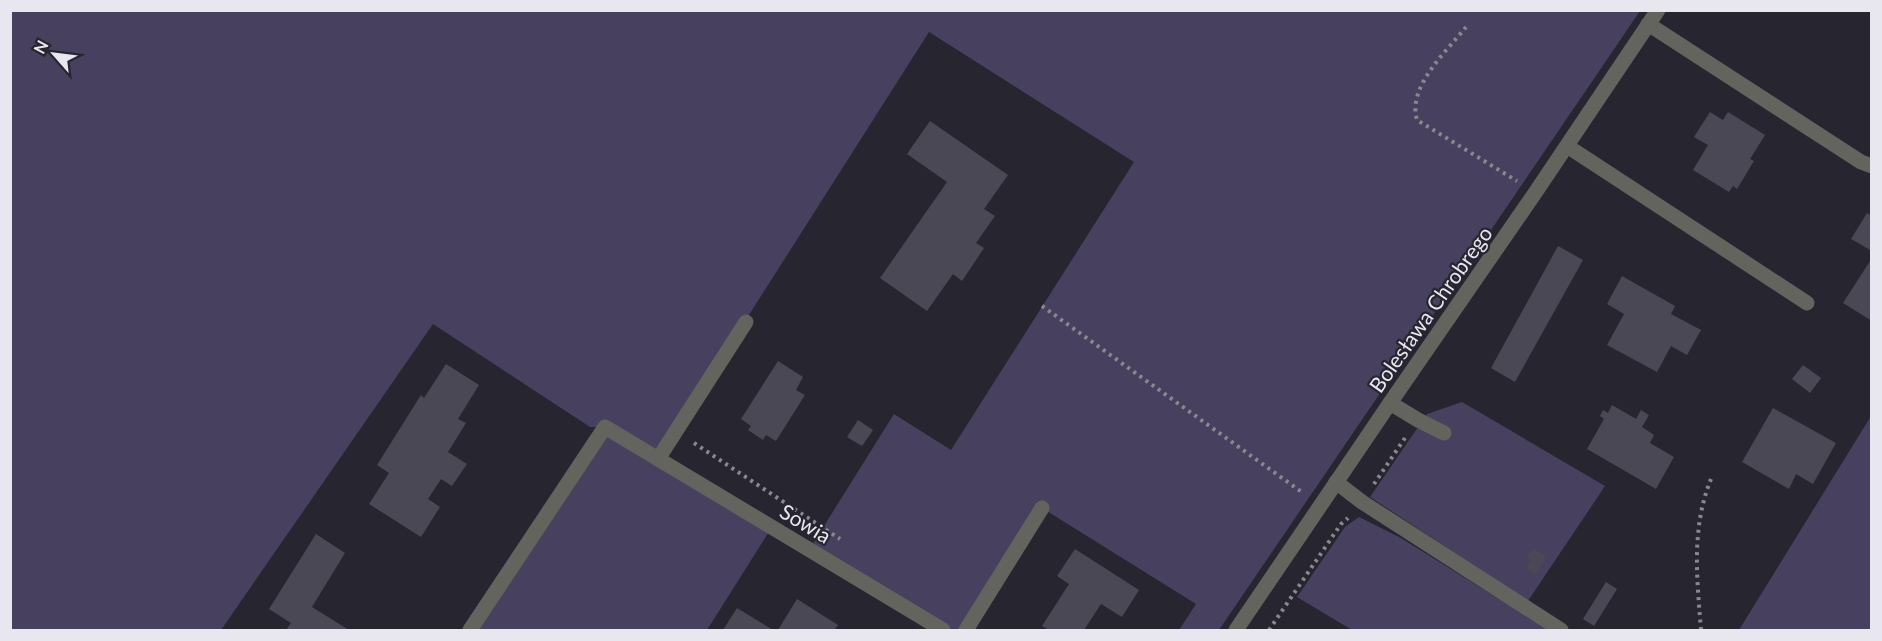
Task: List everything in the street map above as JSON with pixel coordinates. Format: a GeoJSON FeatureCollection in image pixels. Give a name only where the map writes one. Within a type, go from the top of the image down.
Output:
{"type":"FeatureCollection","features":[{"type":"Feature","properties":{"kind":"street","name":"Bolesława Chrobrego"},"geometry":{"type":"LineString","coordinates":[[1236,630],[1658,10]]}},
{"type":"Feature","properties":{"kind":"street"},"geometry":{"type":"LineString","coordinates":[[1648,24],[1861,162],[1872,166]]}},
{"type":"Feature","properties":{"kind":"street"},"geometry":{"type":"LineString","coordinates":[[1567,146],[1807,303]]}},
{"type":"Feature","properties":{"kind":"street"},"geometry":{"type":"LineString","coordinates":[[658,459],[746,321]]}},
{"type":"Feature","properties":{"kind":"street"},"geometry":{"type":"LineString","coordinates":[[1390,403],[1444,433]]}},
{"type":"Feature","properties":{"kind":"street","name":"Sowia"},"geometry":{"type":"LineString","coordinates":[[470,630],[605,427],[934,628]]}},
{"type":"Feature","properties":{"kind":"street"},"geometry":{"type":"LineString","coordinates":[[1336,482],[1362,502],[1561,630]]}},
{"type":"Feature","properties":{"kind":"street"},"geometry":{"type":"LineString","coordinates":[[966,630],[1042,508]]}},
{"type":"Feature","properties":{"kind":"path"},"geometry":{"type":"LineString","coordinates":[[1466,27],[1420,85],[1414,110],[1417,120],[1535,193]]}},
{"type":"Feature","properties":{"kind":"path"},"geometry":{"type":"LineString","coordinates":[[1042,306],[1321,507]]}},
{"type":"Feature","properties":{"kind":"path"},"geometry":{"type":"LineString","coordinates":[[1269,630],[1341,524],[1362,502],[1418,420]]}},
{"type":"Feature","properties":{"kind":"path"},"geometry":{"type":"LineString","coordinates":[[1701,630],[1696,537],[1705,495],[1711,479]]}},
{"type":"Feature","properties":{"kind":"shaded area"},"geometry":{"type":"Polygon","coordinates":[[[10,11],[1640,11],[1219,630],[1179,630],[1196,604],[1042,508],[966,630],[943,630],[809,550],[894,414],[951,450],[1134,162],[929,32],[658,458],[772,527],[707,630],[470,630],[605,427],[590,427],[433,324],[221,630],[11,630],[10,11]]]}},
{"type":"Feature","properties":{"kind":"shaded area"},"geometry":{"type":"Polygon","coordinates":[[[1462,402],[1605,486],[1528,601],[1370,497],[1427,414],[1462,402]]]}},
{"type":"Feature","properties":{"kind":"shaded area"},"geometry":{"type":"Polygon","coordinates":[[[1871,416],[1871,630],[1739,630],[1871,416]]]}},
{"type":"Feature","properties":{"kind":"shaded area"},"geometry":{"type":"Polygon","coordinates":[[[1359,517],[1401,538],[1549,630],[1352,630],[1297,597],[1345,527],[1359,517]]]}},
{"type":"Feature","properties":{"kind":"building"},"geometry":{"type":"Polygon","coordinates":[[[1710,112],[1723,120],[1728,112],[1765,135],[1750,159],[1754,161],[1737,189],[1733,186],[1729,192],[1693,170],[1708,145],[1694,137],[1710,112]]]}},
{"type":"Feature","properties":{"kind":"building"},"geometry":{"type":"Polygon","coordinates":[[[930,121],[1008,175],[984,209],[995,216],[976,243],[984,248],[962,281],[953,274],[927,311],[880,278],[947,182],[907,154],[930,121]]]}},
{"type":"Feature","properties":{"kind":"building"},"geometry":{"type":"Polygon","coordinates":[[[1867,213],[1872,216],[1872,251],[1851,239],[1867,213]]]}},
{"type":"Feature","properties":{"kind":"building"},"geometry":{"type":"Polygon","coordinates":[[[1558,246],[1583,260],[1515,382],[1491,368],[1558,246]]]}},
{"type":"Feature","properties":{"kind":"building"},"geometry":{"type":"Polygon","coordinates":[[[1872,258],[1872,321],[1843,303],[1872,258]]]}},
{"type":"Feature","properties":{"kind":"building"},"geometry":{"type":"Polygon","coordinates":[[[1622,276],[1675,306],[1671,314],[1701,330],[1687,355],[1671,346],[1657,372],[1607,345],[1624,314],[1607,304],[1622,276]]]}},
{"type":"Feature","properties":{"kind":"building"},"geometry":{"type":"Polygon","coordinates":[[[778,361],[803,377],[796,390],[805,395],[776,441],[766,435],[763,440],[748,430],[751,426],[741,419],[778,361]]]}},
{"type":"Feature","properties":{"kind":"building"},"geometry":{"type":"Polygon","coordinates":[[[446,364],[479,385],[458,419],[466,423],[448,452],[467,464],[452,486],[441,479],[428,499],[440,507],[421,537],[369,504],[389,473],[377,465],[421,395],[424,398],[446,364]]]}},
{"type":"Feature","properties":{"kind":"building"},"geometry":{"type":"Polygon","coordinates":[[[1803,365],[1821,378],[1810,393],[1792,379],[1803,365]]]}},
{"type":"Feature","properties":{"kind":"building"},"geometry":{"type":"Polygon","coordinates":[[[1612,405],[1636,419],[1641,410],[1649,415],[1642,427],[1654,435],[1650,443],[1674,457],[1656,489],[1587,449],[1604,419],[1600,416],[1603,410],[1608,413],[1612,405]]]}},
{"type":"Feature","properties":{"kind":"building"},"geometry":{"type":"Polygon","coordinates":[[[1773,408],[1836,443],[1813,484],[1796,474],[1789,489],[1742,462],[1773,408]]]}},
{"type":"Feature","properties":{"kind":"building"},"geometry":{"type":"Polygon","coordinates":[[[858,420],[873,430],[862,446],[847,437],[858,420]]]}},
{"type":"Feature","properties":{"kind":"building"},"geometry":{"type":"Polygon","coordinates":[[[316,534],[345,553],[312,607],[349,630],[286,630],[291,623],[269,609],[316,534]]]}},
{"type":"Feature","properties":{"kind":"building"},"geometry":{"type":"Polygon","coordinates":[[[1533,548],[1546,556],[1536,575],[1526,569],[1531,560],[1527,558],[1533,548]]]}},
{"type":"Feature","properties":{"kind":"building"},"geometry":{"type":"Polygon","coordinates":[[[1075,549],[1139,590],[1122,617],[1101,604],[1084,630],[1049,630],[1042,626],[1069,584],[1057,576],[1075,549]]]}},
{"type":"Feature","properties":{"kind":"building"},"geometry":{"type":"Polygon","coordinates":[[[1606,582],[1617,589],[1594,626],[1583,619],[1606,582]]]}},
{"type":"Feature","properties":{"kind":"building"},"geometry":{"type":"Polygon","coordinates":[[[797,599],[838,625],[834,630],[778,630],[797,599]]]}},
{"type":"Feature","properties":{"kind":"building"},"geometry":{"type":"Polygon","coordinates":[[[737,608],[773,630],[723,630],[737,608]]]}}]}
